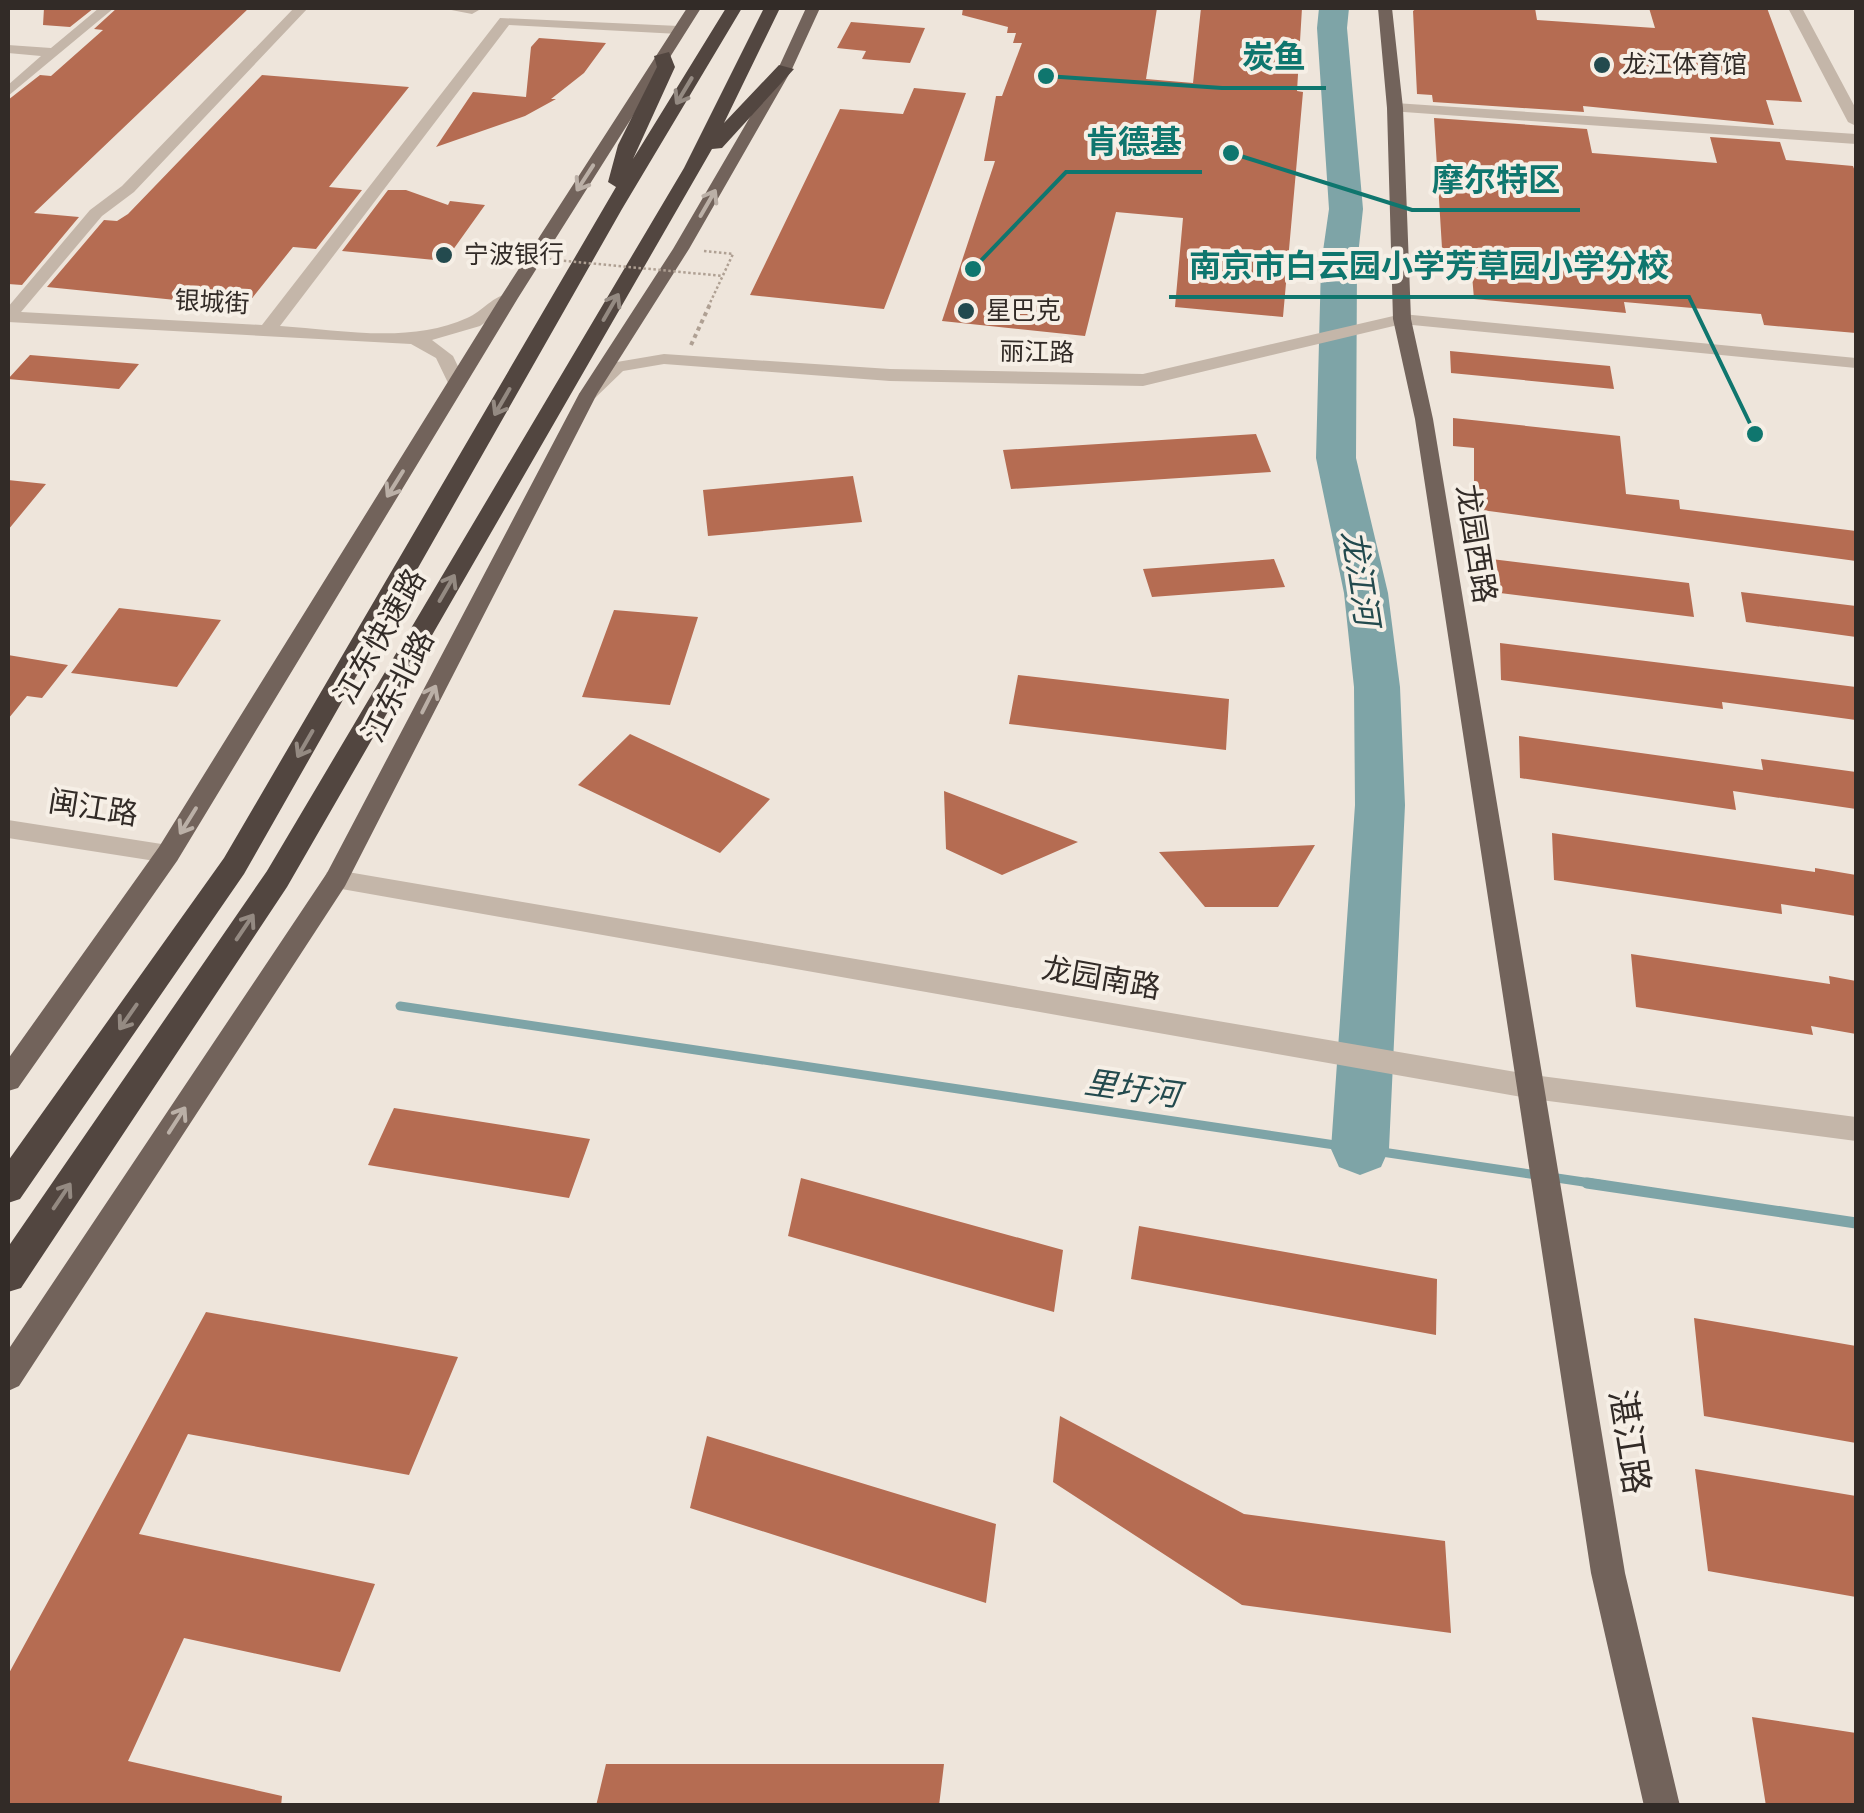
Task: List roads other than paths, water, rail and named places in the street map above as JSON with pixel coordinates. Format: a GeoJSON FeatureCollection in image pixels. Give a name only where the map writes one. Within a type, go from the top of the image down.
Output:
{"type":"FeatureCollection","features":[{"type":"Feature","properties":{"kind":"highway","name":"江东快速路"},"geometry":{"type":"LineString","coordinates":[[8,1188],[234,866],[612,209],[734,8]]}},
{"type":"Feature","properties":{"kind":"highway","name":"江东快速路"},"geometry":{"type":"LineString","coordinates":[[8,1276],[277,879],[693,168],[772,8]]}},
{"type":"Feature","properties":{"kind":"highway"},"geometry":{"type":"LineString","coordinates":[[612,209],[627,144],[666,67],[663,56]]}},
{"type":"Feature","properties":{"kind":"highway"},"geometry":{"type":"LineString","coordinates":[[693,168],[785,68]]}},
{"type":"Feature","properties":{"kind":"main road"},"geometry":{"type":"LineString","coordinates":[[8,1080],[168,854],[509,298],[694,8]]}},
{"type":"Feature","properties":{"kind":"main road","name":"江东北路"},"geometry":{"type":"LineString","coordinates":[[8,1376],[336,879],[588,394],[643,312],[785,68],[813,8]]}},
{"type":"Feature","properties":{"kind":"main road","name":"龙园西路"},"geometry":{"type":"LineString","coordinates":[[1385,8],[1395,108],[1402,319],[1424,419],[1532,1087]]}},
{"type":"Feature","properties":{"kind":"main road","name":"湛江路"},"geometry":{"type":"LineString","coordinates":[[1532,1087],[1608,1573],[1662,1806]]}},
{"type":"Feature","properties":{"kind":"street"},"geometry":{"type":"LineString","coordinates":[[8,92],[107,8]]}},
{"type":"Feature","properties":{"kind":"street"},"geometry":{"type":"LineString","coordinates":[[8,317],[96,213],[128,189],[301,8]]}},
{"type":"Feature","properties":{"kind":"street"},"geometry":{"type":"LineString","coordinates":[[448,8],[472,10]]}},
{"type":"Feature","properties":{"kind":"street"},"geometry":{"type":"LineString","coordinates":[[1795,8],[1856,122]]}},
{"type":"Feature","properties":{"kind":"street"},"geometry":{"type":"LineString","coordinates":[[267,331],[505,21],[680,30]]}},
{"type":"Feature","properties":{"kind":"street"},"geometry":{"type":"LineString","coordinates":[[8,49],[53,54]]}},
{"type":"Feature","properties":{"kind":"street"},"geometry":{"type":"LineString","coordinates":[[1395,108],[1856,139]]}},
{"type":"Feature","properties":{"kind":"street","name":"银城街"},"geometry":{"type":"LineString","coordinates":[[8,317],[414,339],[474,322],[509,298]]}},
{"type":"Feature","properties":{"kind":"street"},"geometry":{"type":"LineString","coordinates":[[643,312],[633,336],[641,349],[664,359]]}},
{"type":"Feature","properties":{"kind":"street","name":"丽江路"},"geometry":{"type":"LineString","coordinates":[[588,394],[617,367],[664,359],[890,375],[1143,380],[1402,319],[1856,364]]}},
{"type":"Feature","properties":{"kind":"street"},"geometry":{"type":"LineString","coordinates":[[414,339],[436,346],[450,360],[457,383]]}},
{"type":"Feature","properties":{"kind":"street","name":"闽江路"},"geometry":{"type":"LineString","coordinates":[[8,829],[168,854]]}},
{"type":"Feature","properties":{"kind":"street","name":"龙园南路"},"geometry":{"type":"LineString","coordinates":[[336,879],[1532,1087],[1856,1129]]}},
{"type":"Feature","properties":{"kind":"waterway","name":"龙江河"},"geometry":{"type":"LineString","coordinates":[[1334,8],[1332,28],[1346,209],[1339,265],[1336,458],[1366,593],[1377,687],[1380,805],[1360,1149]]}},
{"type":"Feature","properties":{"kind":"waterway","name":"里圩河"},"geometry":{"type":"LineString","coordinates":[[400,1006],[1604,1185]]}},
{"type":"Feature","properties":{"kind":"waterway","name":"里圩河"},"geometry":{"type":"LineString","coordinates":[[1587,1183],[1856,1223]]}},
{"type":"Feature","properties":{"kind":"place","name":"龙江体育馆"},"geometry":{"type":"Point","coordinates":[1602,65]}},
{"type":"Feature","properties":{"kind":"place","name":"炭鱼"},"geometry":{"type":"Point","coordinates":[1046,76]}},
{"type":"Feature","properties":{"kind":"place","name":"摩尔特区"},"geometry":{"type":"Point","coordinates":[1231,153]}},
{"type":"Feature","properties":{"kind":"place","name":"宁波银行"},"geometry":{"type":"Point","coordinates":[444,255]}},
{"type":"Feature","properties":{"kind":"place","name":"肯德基"},"geometry":{"type":"Point","coordinates":[973,269]}},
{"type":"Feature","properties":{"kind":"place","name":"星巴克"},"geometry":{"type":"Point","coordinates":[966,311]}},
{"type":"Feature","properties":{"kind":"place","name":"南京市白云园小学芳草园小学分校"},"geometry":{"type":"Point","coordinates":[1755,434]}}]}
